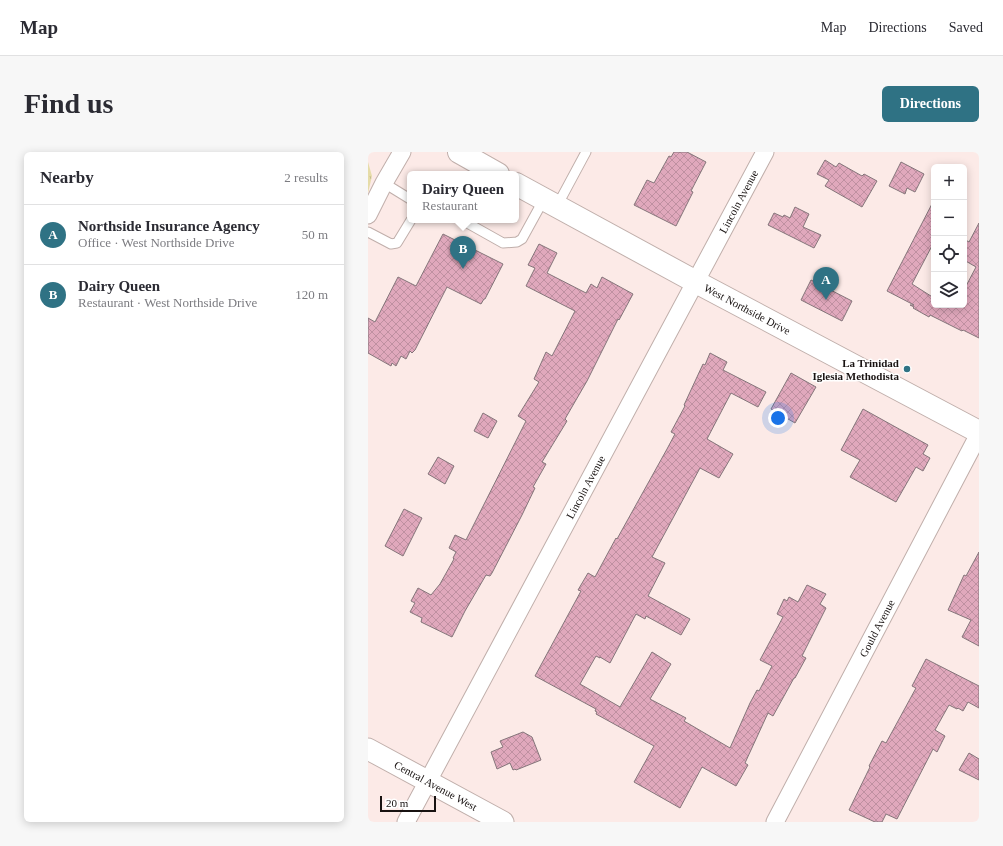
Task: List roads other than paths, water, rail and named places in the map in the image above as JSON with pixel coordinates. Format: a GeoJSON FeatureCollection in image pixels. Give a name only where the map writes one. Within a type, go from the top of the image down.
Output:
{"type":"FeatureCollection","features":[{"type":"Feature","properties":{"kind":"main road"},"geometry":{"type":"LineString","coordinates":[[459,152],[493,171]]}},
{"type":"Feature","properties":{"kind":"main road","name":"West Northside Drive"},"geometry":{"type":"LineString","coordinates":[[519,186],[979,433]]}},
{"type":"Feature","properties":{"kind":"street"},"geometry":{"type":"LineString","coordinates":[[368,215],[402,152]]}},
{"type":"Feature","properties":{"kind":"street","name":"Lincoln Avenue"},"geometry":{"type":"LineString","coordinates":[[406,822],[765,152]]}},
{"type":"Feature","properties":{"kind":"street","name":"Gould Avenue"},"geometry":{"type":"LineString","coordinates":[[775,822],[979,433]]}},
{"type":"Feature","properties":{"kind":"street","name":"Central Avenue West"},"geometry":{"type":"LineString","coordinates":[[368,749],[503,822]]}},
{"type":"Feature","properties":{"kind":"lane"},"geometry":{"type":"LineString","coordinates":[[467,223],[503,243],[517,242],[522,239],[550,203],[586,152]]}},
{"type":"Feature","properties":{"kind":"lane"},"geometry":{"type":"LineString","coordinates":[[384,183],[407,197]]}},
{"type":"Feature","properties":{"kind":"lane"},"geometry":{"type":"LineString","coordinates":[[368,232],[391,244],[397,243],[409,223]]}},
{"type":"Feature","properties":{"kind":"place","name":"Dairy Queen"},"geometry":{"type":"Point","coordinates":[463,269]}},
{"type":"Feature","properties":{"kind":"place","name":"Northside Insurance Agency"},"geometry":{"type":"Point","coordinates":[826,300]}},
{"type":"Feature","properties":{"kind":"place","name":"La Trinidad Iglesia Methodista"},"geometry":{"type":"Point","coordinates":[907,369]}}]}
